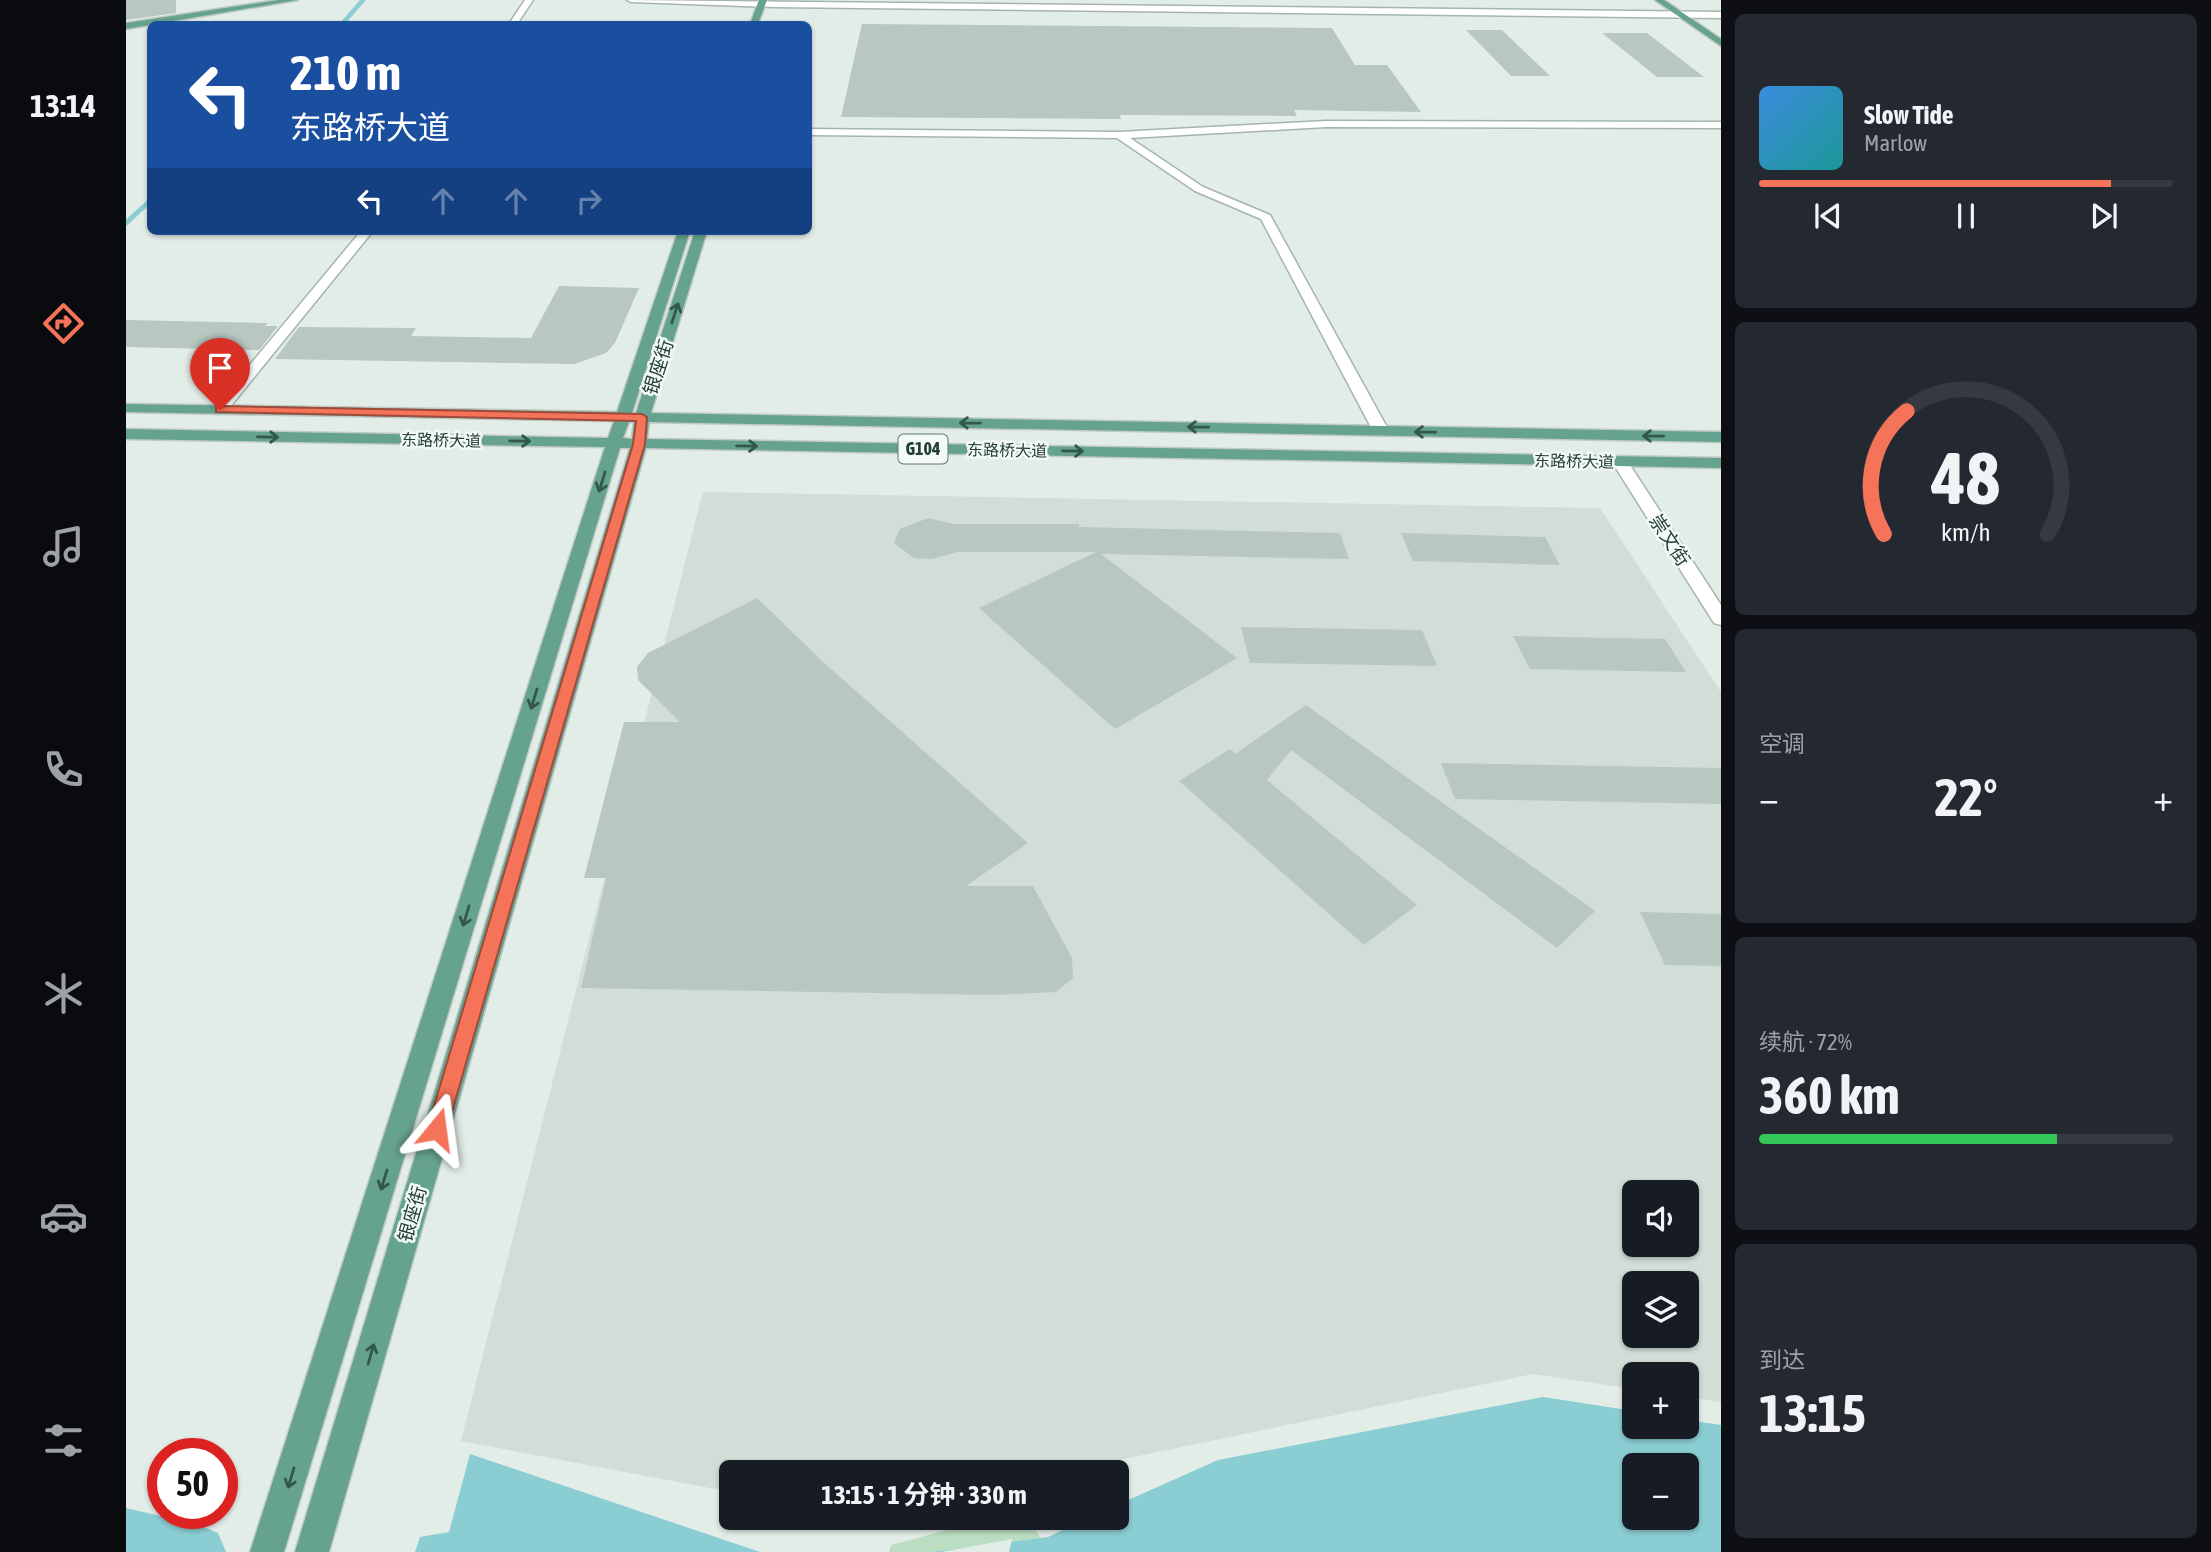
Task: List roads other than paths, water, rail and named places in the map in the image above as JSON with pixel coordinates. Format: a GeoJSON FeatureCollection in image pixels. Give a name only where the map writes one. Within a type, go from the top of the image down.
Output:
{"type":"FeatureCollection","features":[{"type":"Feature","properties":{"kind":"main road"},"geometry":{"type":"LineString","coordinates":[[126,23],[268,0]]}},
{"type":"Feature","properties":{"kind":"main road"},"geometry":{"type":"LineString","coordinates":[[126,23],[294,0]]}},
{"type":"Feature","properties":{"kind":"main road"},"geometry":{"type":"LineString","coordinates":[[1659,0],[1721,43]]}},
{"type":"Feature","properties":{"kind":"main road"},"geometry":{"type":"LineString","coordinates":[[1677,0],[1711,22]]}},
{"type":"Feature","properties":{"kind":"main road"},"geometry":{"type":"LineString","coordinates":[[755,21],[762,2]]}},
{"type":"Feature","properties":{"kind":"main road"},"geometry":{"type":"LineString","coordinates":[[771,15],[775,2]]}},
{"type":"Feature","properties":{"kind":"main road"},"geometry":{"type":"LineString","coordinates":[[267,1552],[614,443],[632,417],[683,235]]}},
{"type":"Feature","properties":{"kind":"main road","name":"银座街"},"geometry":{"type":"LineString","coordinates":[[312,1552],[639,444],[632,417],[700,235]]}},
{"type":"Feature","properties":{"kind":"main road","name":"东路桥大道"},"geometry":{"type":"LineString","coordinates":[[126,408],[1721,437]]}},
{"type":"Feature","properties":{"kind":"main road","name":"东路桥大道"},"geometry":{"type":"LineString","coordinates":[[126,434],[1721,463]]}},
{"type":"Feature","properties":{"kind":"street"},"geometry":{"type":"LineString","coordinates":[[515,21],[530,0]]}},
{"type":"Feature","properties":{"kind":"street"},"geometry":{"type":"LineString","coordinates":[[631,0],[1721,15]]}},
{"type":"Feature","properties":{"kind":"street"},"geometry":{"type":"LineString","coordinates":[[812,132],[1119,135],[1326,124],[1721,125]]}},
{"type":"Feature","properties":{"kind":"street"},"geometry":{"type":"LineString","coordinates":[[1119,135],[1199,188],[1266,218],[1381,431]]}},
{"type":"Feature","properties":{"kind":"street"},"geometry":{"type":"LineString","coordinates":[[220,410],[364,235]]}},
{"type":"Feature","properties":{"kind":"street","name":"崇文街"},"geometry":{"type":"LineString","coordinates":[[1620,461],[1721,618]]}},
{"type":"Feature","properties":{"kind":"water"},"geometry":{"type":"Polygon","coordinates":[[[1543,1397],[1622,1409],[1622,1439],[1699,1439],[1699,1422],[1721,1425],[1721,1552],[932,1552],[1048,1537],[1063,1530],[1129,1530],[1129,1500],[1218,1460],[1543,1397]]]}},
{"type":"Feature","properties":{"kind":"water"},"geometry":{"type":"Polygon","coordinates":[[[470,1454],[760,1552],[415,1552],[420,1537],[449,1532],[470,1454]]]}},
{"type":"Feature","properties":{"kind":"waterway"},"geometry":{"type":"LineString","coordinates":[[345,21],[363,0]]}},
{"type":"Feature","properties":{"kind":"waterway"},"geometry":{"type":"LineString","coordinates":[[126,223],[147,204]]}},
{"type":"Feature","properties":{"kind":"waterway"},"geometry":{"type":"LineString","coordinates":[[126,1535],[199,1552]]}}]}
